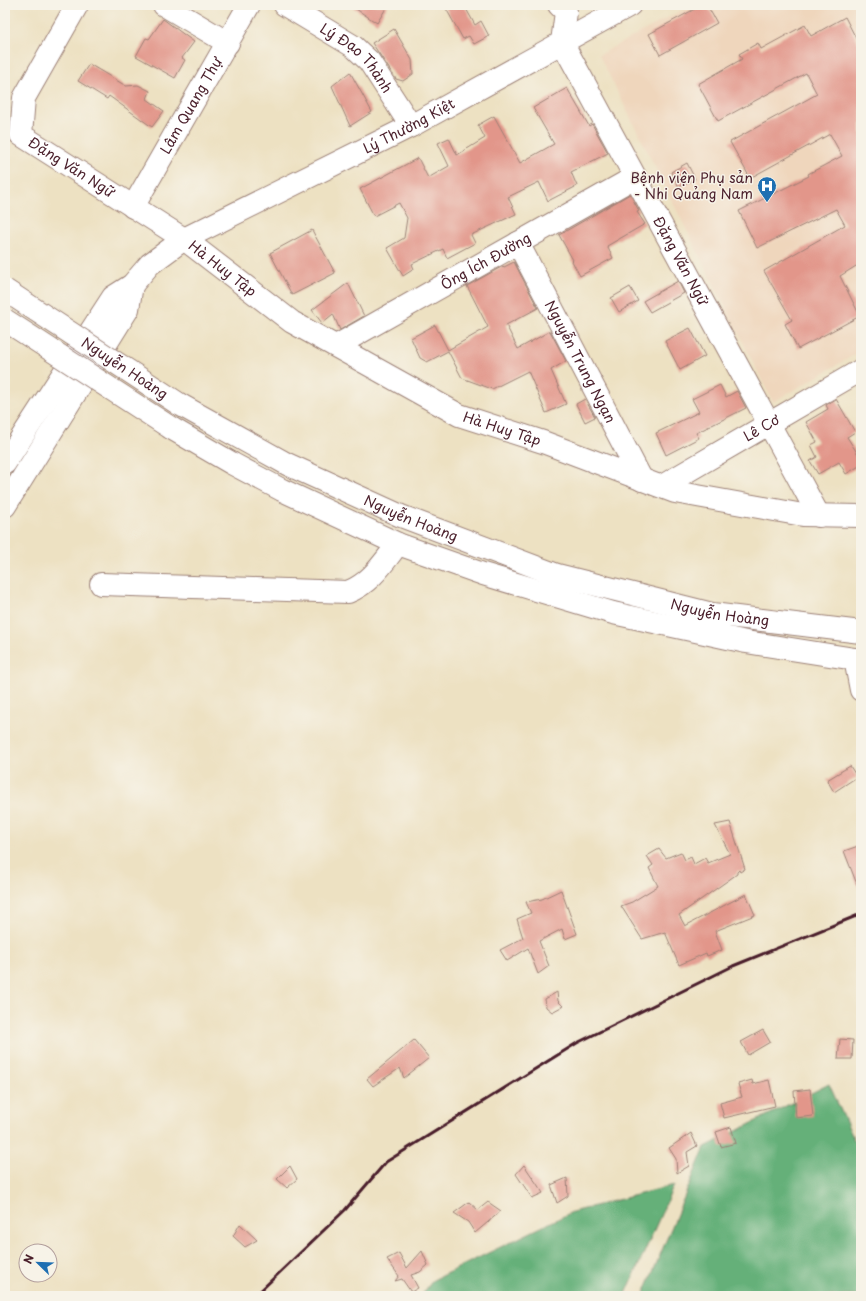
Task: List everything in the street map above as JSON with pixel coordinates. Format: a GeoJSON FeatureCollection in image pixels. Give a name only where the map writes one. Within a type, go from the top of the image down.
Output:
{"type":"FeatureCollection","features":[{"type":"Feature","properties":{"kind":"main road","name":"Đặng Văn Ngữ"},"geometry":{"type":"LineString","coordinates":[[77,5],[24,98],[20,135],[184,239]]}},
{"type":"Feature","properties":{"kind":"main road"},"geometry":{"type":"LineString","coordinates":[[164,5],[228,43]]}},
{"type":"Feature","properties":{"kind":"main road","name":"Lâm Quang Thự"},"geometry":{"type":"LineString","coordinates":[[133,207],[249,5]]}},
{"type":"Feature","properties":{"kind":"main road","name":"Lý Đạo Thành"},"geometry":{"type":"LineString","coordinates":[[285,5],[353,46],[369,61],[411,126]]}},
{"type":"Feature","properties":{"kind":"main road"},"geometry":{"type":"LineString","coordinates":[[559,5],[566,12],[562,42]]}},
{"type":"Feature","properties":{"kind":"main road","name":"Lý Thường Kiệt"},"geometry":{"type":"LineString","coordinates":[[132,285],[150,264],[184,239],[411,126],[630,5]]}},
{"type":"Feature","properties":{"kind":"main road","name":"Đặng Văn Ngữ"},"geometry":{"type":"LineString","coordinates":[[562,42],[819,516]]}},
{"type":"Feature","properties":{"kind":"main road","name":"Ông Ích Đường"},"geometry":{"type":"LineString","coordinates":[[336,346],[635,177]]}},
{"type":"Feature","properties":{"kind":"main road","name":"Hà Huy Tập"},"geometry":{"type":"LineString","coordinates":[[184,239],[292,322],[459,415],[543,442],[675,492],[803,515],[861,516]]}},
{"type":"Feature","properties":{"kind":"main road","name":"Nguyễn Trung Ngạn"},"geometry":{"type":"LineString","coordinates":[[518,243],[652,483]]}},
{"type":"Feature","properties":{"kind":"main road"},"geometry":{"type":"LineString","coordinates":[[5,463],[113,297],[132,285]]}},
{"type":"Feature","properties":{"kind":"main road"},"geometry":{"type":"LineString","coordinates":[[5,506],[128,309],[132,285]]}},
{"type":"Feature","properties":{"kind":"main road","name":"Nguyễn Hoàng"},"geometry":{"type":"LineString","coordinates":[[5,290],[179,404],[287,464],[394,512],[557,575],[712,614],[861,632]]}},
{"type":"Feature","properties":{"kind":"main road","name":"Nguyễn Hoàng"},"geometry":{"type":"LineString","coordinates":[[5,320],[171,428],[233,464],[282,490],[398,544],[483,574],[613,613],[746,642],[858,660]]}},
{"type":"Feature","properties":{"kind":"main road","name":"Lê Cơ"},"geometry":{"type":"LineString","coordinates":[[652,483],[769,423],[861,370]]}},
{"type":"Feature","properties":{"kind":"main road"},"geometry":{"type":"LineString","coordinates":[[32,422],[49,434]]}},
{"type":"Feature","properties":{"kind":"main road"},"geometry":{"type":"LineString","coordinates":[[101,584],[348,592],[357,589],[371,578],[398,544]]}},
{"type":"Feature","properties":{"kind":"main road"},"geometry":{"type":"LineString","coordinates":[[858,660],[861,690]]}},
{"type":"Feature","properties":{"kind":"shaded area","name":"Bệnh viện Phụ sản - Nhi Quảng Nam"},"geometry":{"type":"Polygon","coordinates":[[[691,5],[861,5],[861,351],[773,402],[599,55],[691,5]]]}},
{"type":"Feature","properties":{"kind":"green space"},"geometry":{"type":"Polygon","coordinates":[[[829,1084],[861,1155],[861,1296],[643,1296],[705,1147],[829,1084]]]}},
{"type":"Feature","properties":{"kind":"green space"},"geometry":{"type":"Polygon","coordinates":[[[674,1185],[625,1296],[421,1296],[433,1280],[572,1212],[674,1185]]]}},
{"type":"Feature","properties":{"kind":"building"},"geometry":{"type":"Polygon","coordinates":[[[350,5],[388,5],[377,23],[350,5]]]}},
{"type":"Feature","properties":{"kind":"building"},"geometry":{"type":"Polygon","coordinates":[[[444,5],[464,5],[475,25],[481,21],[489,36],[474,44],[469,36],[463,39],[444,5]]]}},
{"type":"Feature","properties":{"kind":"building"},"geometry":{"type":"Polygon","coordinates":[[[702,5],[707,5],[717,23],[660,55],[649,34],[702,5]]]}},
{"type":"Feature","properties":{"kind":"building"},"geometry":{"type":"Polygon","coordinates":[[[845,17],[861,48],[861,263],[840,276],[860,316],[798,349],[785,324],[792,320],[764,271],[845,225],[836,209],[757,248],[739,211],[809,176],[808,174],[842,156],[830,134],[750,178],[730,142],[817,94],[806,73],[718,121],[698,84],[742,59],[739,54],[758,43],[761,49],[805,25],[811,36],[845,17]]]}},
{"type":"Feature","properties":{"kind":"building"},"geometry":{"type":"Polygon","coordinates":[[[163,19],[194,42],[182,58],[185,60],[175,78],[136,56],[146,38],[149,39],[163,19]]]}},
{"type":"Feature","properties":{"kind":"building"},"geometry":{"type":"Polygon","coordinates":[[[394,29],[412,60],[413,74],[403,81],[396,79],[372,43],[394,29]]]}},
{"type":"Feature","properties":{"kind":"building"},"geometry":{"type":"Polygon","coordinates":[[[89,64],[126,86],[138,85],[150,91],[147,99],[164,111],[152,127],[109,96],[107,99],[78,81],[89,64]]]}},
{"type":"Feature","properties":{"kind":"building"},"geometry":{"type":"Polygon","coordinates":[[[350,72],[372,112],[350,126],[332,86],[350,72]]]}},
{"type":"Feature","properties":{"kind":"building"},"geometry":{"type":"Polygon","coordinates":[[[567,88],[589,126],[592,124],[608,153],[571,172],[577,186],[548,201],[539,182],[508,197],[516,214],[471,235],[475,243],[447,258],[443,249],[412,264],[414,269],[403,276],[387,248],[404,238],[407,218],[399,203],[374,216],[360,189],[418,158],[428,178],[449,166],[438,143],[449,138],[457,155],[485,138],[478,125],[494,116],[520,163],[554,144],[533,108],[567,88]]]}},
{"type":"Feature","properties":{"kind":"building"},"geometry":{"type":"Polygon","coordinates":[[[687,163],[695,179],[679,187],[671,172],[687,163]]]}},
{"type":"Feature","properties":{"kind":"building"},"geometry":{"type":"Polygon","coordinates":[[[630,194],[639,211],[637,212],[645,224],[607,246],[613,258],[580,276],[559,235],[630,194]]]}},
{"type":"Feature","properties":{"kind":"building"},"geometry":{"type":"Polygon","coordinates":[[[312,230],[335,273],[292,295],[270,253],[312,230]]]}},
{"type":"Feature","properties":{"kind":"building"},"geometry":{"type":"Polygon","coordinates":[[[514,262],[538,308],[506,325],[518,349],[550,331],[566,361],[551,370],[566,404],[546,413],[528,371],[492,389],[462,378],[448,351],[427,362],[420,358],[411,338],[435,325],[448,350],[488,327],[467,286],[503,266],[504,267],[514,262]]]}},
{"type":"Feature","properties":{"kind":"building"},"geometry":{"type":"Polygon","coordinates":[[[678,281],[684,293],[650,312],[643,301],[678,281]]]}},
{"type":"Feature","properties":{"kind":"building"},"geometry":{"type":"Polygon","coordinates":[[[348,283],[364,316],[340,330],[333,314],[322,323],[312,310],[348,283]]]}},
{"type":"Feature","properties":{"kind":"building"},"geometry":{"type":"Polygon","coordinates":[[[630,287],[638,301],[619,312],[611,298],[630,287]]]}},
{"type":"Feature","properties":{"kind":"building"},"geometry":{"type":"Polygon","coordinates":[[[690,328],[705,356],[680,370],[665,341],[690,328]]]}},
{"type":"Feature","properties":{"kind":"building"},"geometry":{"type":"Polygon","coordinates":[[[720,385],[726,397],[737,391],[746,408],[696,433],[699,438],[666,455],[656,433],[699,412],[692,399],[720,385]]]}},
{"type":"Feature","properties":{"kind":"building"},"geometry":{"type":"Polygon","coordinates":[[[585,399],[595,417],[585,422],[576,404],[585,399]]]}},
{"type":"Feature","properties":{"kind":"building"},"geometry":{"type":"Polygon","coordinates":[[[836,399],[855,432],[847,437],[861,459],[861,465],[846,474],[839,462],[818,474],[810,461],[817,457],[811,445],[817,442],[806,422],[828,409],[826,405],[836,399]]]}},
{"type":"Feature","properties":{"kind":"building"},"geometry":{"type":"Polygon","coordinates":[[[850,766],[857,777],[834,792],[827,780],[850,766]]]}},
{"type":"Feature","properties":{"kind":"building"},"geometry":{"type":"Polygon","coordinates":[[[730,822],[745,869],[740,872],[739,870],[737,874],[679,915],[685,926],[746,894],[755,915],[715,931],[722,950],[707,956],[706,953],[679,965],[665,932],[642,939],[621,906],[632,902],[658,886],[649,868],[653,865],[647,856],[659,849],[666,858],[681,852],[685,860],[691,857],[694,864],[705,858],[708,863],[730,854],[715,825],[730,822]]]}},
{"type":"Feature","properties":{"kind":"building"},"geometry":{"type":"Polygon","coordinates":[[[861,845],[861,892],[860,892],[844,851],[861,845]]]}},
{"type":"Feature","properties":{"kind":"building"},"geometry":{"type":"Polygon","coordinates":[[[561,890],[577,934],[565,939],[562,929],[539,941],[549,966],[538,974],[528,948],[507,961],[500,950],[523,938],[517,919],[531,913],[526,902],[542,899],[561,890]]]}},
{"type":"Feature","properties":{"kind":"building"},"geometry":{"type":"Polygon","coordinates":[[[557,992],[558,1001],[563,1006],[552,1012],[546,1007],[545,999],[557,992]]]}},
{"type":"Feature","properties":{"kind":"building"},"geometry":{"type":"Polygon","coordinates":[[[763,1030],[770,1042],[748,1055],[741,1042],[763,1030]]]}},
{"type":"Feature","properties":{"kind":"building"},"geometry":{"type":"Polygon","coordinates":[[[840,1039],[853,1040],[852,1059],[838,1059],[840,1039]]]}},
{"type":"Feature","properties":{"kind":"building"},"geometry":{"type":"Polygon","coordinates":[[[414,1040],[429,1058],[404,1078],[400,1068],[373,1086],[367,1079],[414,1040]]]}},
{"type":"Feature","properties":{"kind":"building"},"geometry":{"type":"Polygon","coordinates":[[[752,1080],[753,1084],[769,1080],[775,1106],[724,1118],[720,1103],[742,1097],[738,1084],[752,1080]]]}},
{"type":"Feature","properties":{"kind":"building"},"geometry":{"type":"Polygon","coordinates":[[[810,1089],[813,1116],[796,1118],[794,1091],[810,1089]]]}},
{"type":"Feature","properties":{"kind":"building"},"geometry":{"type":"Polygon","coordinates":[[[731,1127],[736,1143],[721,1147],[716,1132],[731,1127]]]}},
{"type":"Feature","properties":{"kind":"building"},"geometry":{"type":"Polygon","coordinates":[[[691,1133],[697,1146],[687,1152],[689,1166],[677,1173],[676,1159],[669,1148],[691,1133]]]}},
{"type":"Feature","properties":{"kind":"building"},"geometry":{"type":"Polygon","coordinates":[[[524,1165],[543,1193],[532,1198],[516,1174],[524,1165]]]}},
{"type":"Feature","properties":{"kind":"building"},"geometry":{"type":"Polygon","coordinates":[[[290,1166],[297,1179],[287,1188],[277,1179],[290,1166]]]}},
{"type":"Feature","properties":{"kind":"building"},"geometry":{"type":"Polygon","coordinates":[[[567,1178],[568,1196],[557,1203],[551,1185],[567,1178]]]}},
{"type":"Feature","properties":{"kind":"building"},"geometry":{"type":"Polygon","coordinates":[[[469,1202],[478,1210],[488,1202],[501,1211],[475,1233],[468,1222],[454,1213],[469,1202]]]}},
{"type":"Feature","properties":{"kind":"building"},"geometry":{"type":"Polygon","coordinates":[[[240,1224],[257,1240],[245,1247],[233,1236],[240,1224]]]}},
{"type":"Feature","properties":{"kind":"building"},"geometry":{"type":"Polygon","coordinates":[[[422,1251],[428,1265],[420,1272],[411,1275],[418,1288],[411,1292],[402,1279],[395,1281],[399,1276],[387,1259],[399,1253],[407,1268],[422,1251]]]}},
{"type":"Feature","properties":{"kind":"railway"},"geometry":{"type":"LineString","coordinates":[[255,1296],[345,1210],[386,1162],[577,1043],[733,966],[861,914]]}},
{"type":"Feature","properties":{"kind":"place","name":"Bệnh viện Phụ sản - Nhi Quảng Nam"},"geometry":{"type":"Point","coordinates":[767,203]}}]}
